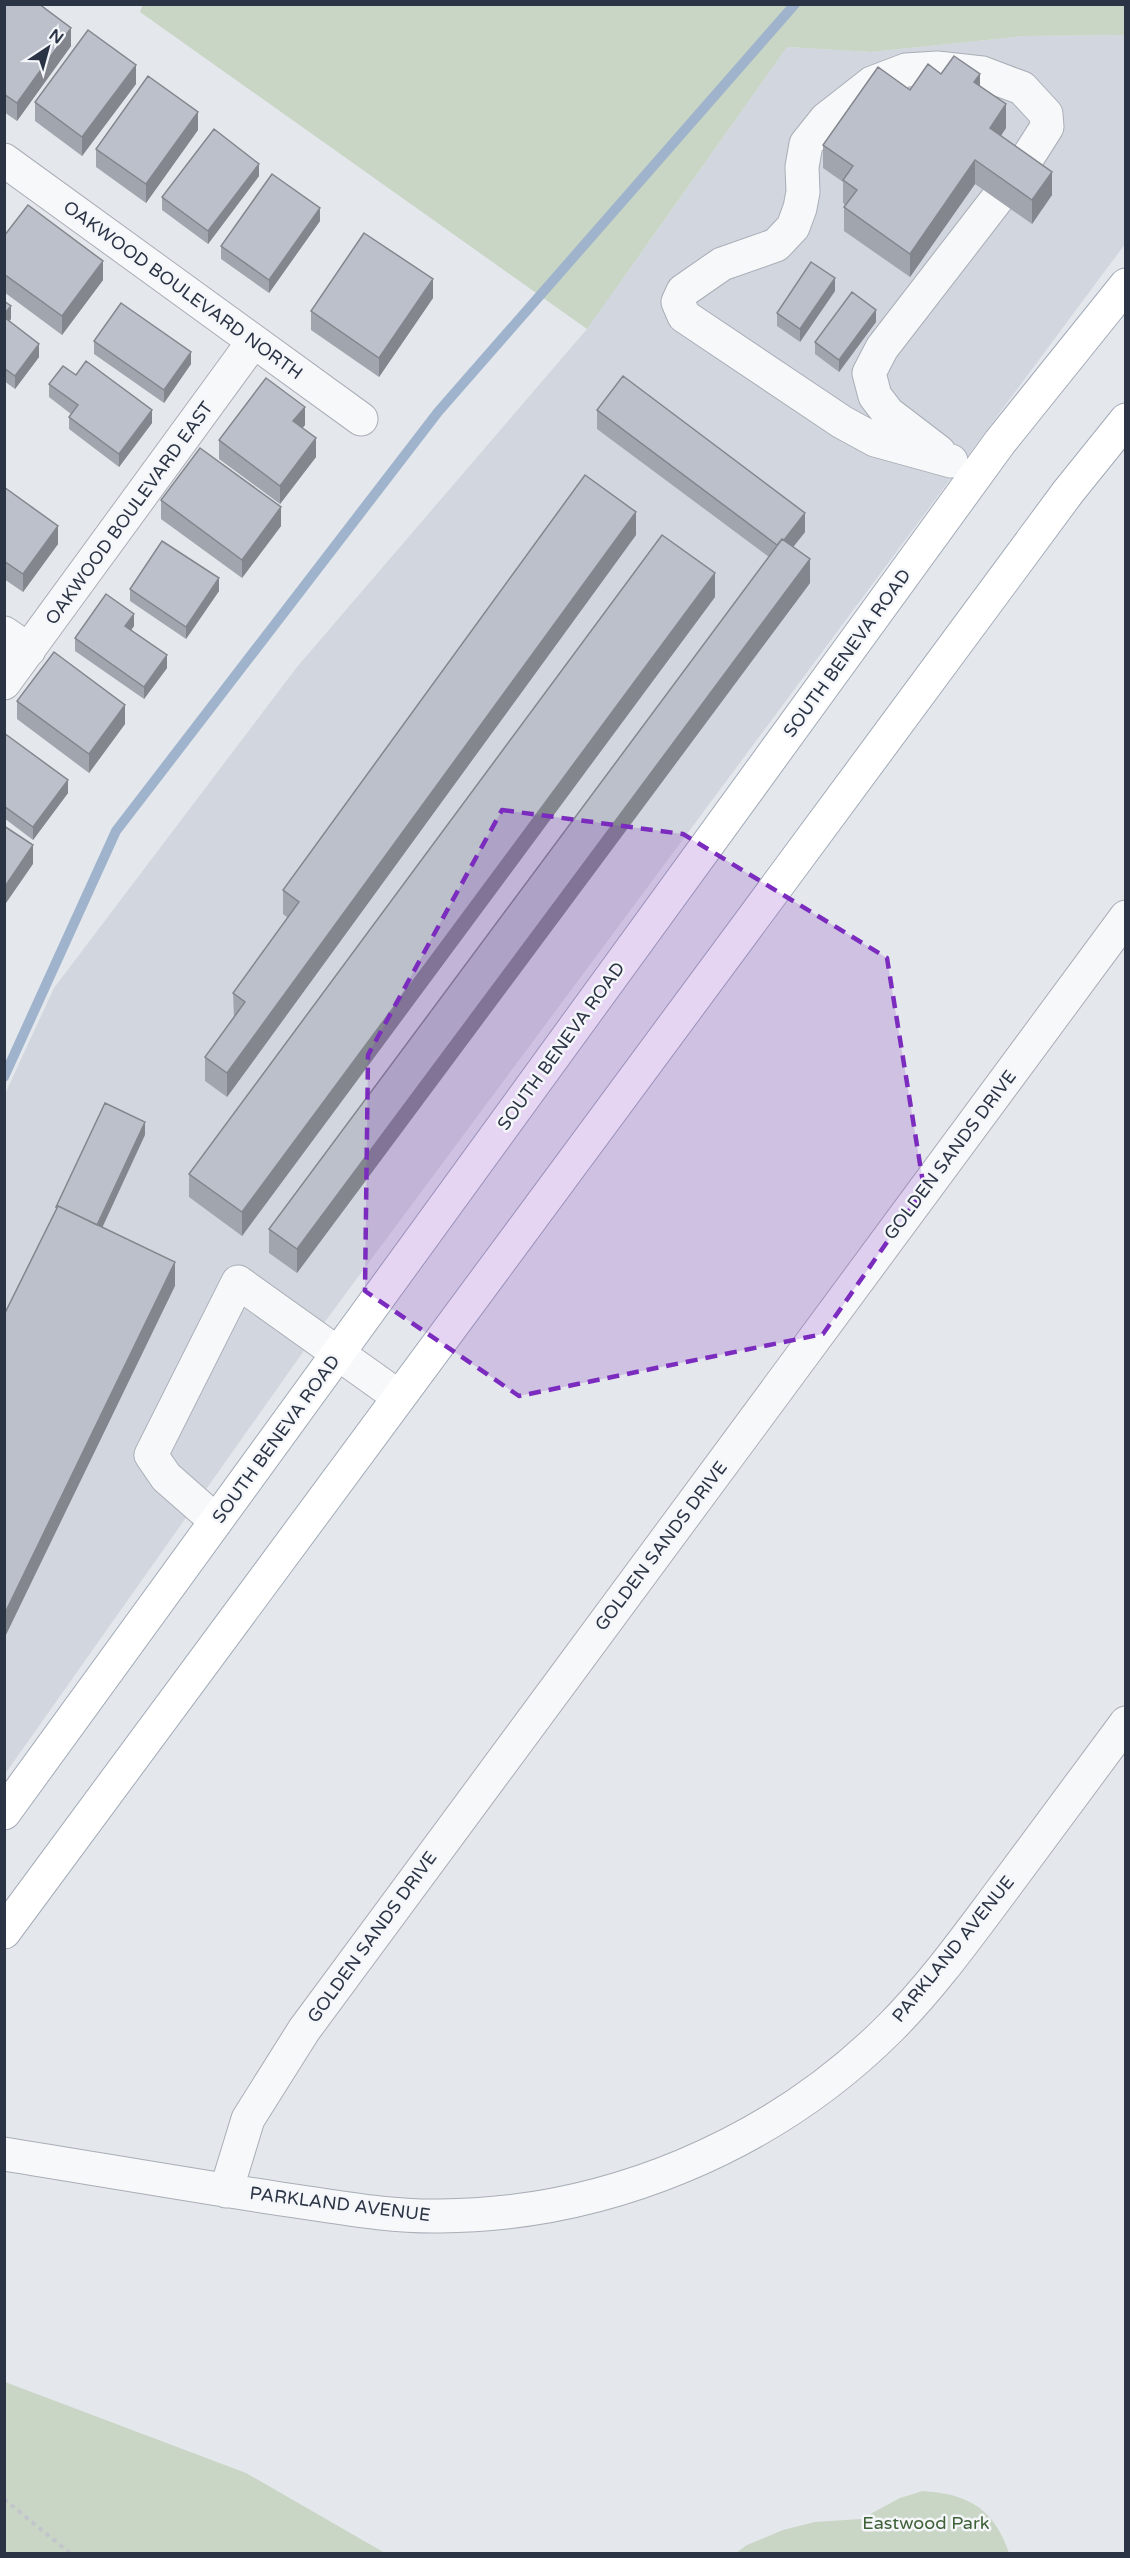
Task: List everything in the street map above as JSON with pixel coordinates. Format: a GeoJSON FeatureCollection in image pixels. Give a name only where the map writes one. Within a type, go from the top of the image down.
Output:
{"type":"FeatureCollection","features":[{"type":"Feature","properties":{"kind":"main road","name":"SOUTH BENEVA ROAD"},"geometry":{"type":"LineString","coordinates":[[4,1813],[338,1354],[963,469],[1125,285]]}},
{"type":"Feature","properties":{"kind":"main road"},"geometry":{"type":"LineString","coordinates":[[4,1932],[1068,492],[1125,420]]}},
{"type":"Feature","properties":{"kind":"street"},"geometry":{"type":"LineString","coordinates":[[963,469],[875,440],[842,422],[684,316],[678,302],[683,291],[722,264],[776,245],[793,227],[803,192],[802,167],[806,144],[826,119],[872,84],[906,70],[937,68],[982,73],[1022,88],[1046,114],[1047,127],[1018,171]]}},
{"type":"Feature","properties":{"kind":"street","name":"OAKWOOD BOULEVARD NORTH"},"geometry":{"type":"LineString","coordinates":[[9,174],[361,419]]}},
{"type":"Feature","properties":{"kind":"street"},"geometry":{"type":"LineString","coordinates":[[963,469],[888,413],[875,396],[869,372],[882,348],[997,199]]}},
{"type":"Feature","properties":{"kind":"street","name":"OAKWOOD BOULEVARD EAST"},"geometry":{"type":"LineString","coordinates":[[4,683],[17,642],[253,342]]}},
{"type":"Feature","properties":{"kind":"street","name":"GOLDEN SANDS DRIVE"},"geometry":{"type":"LineString","coordinates":[[226,2191],[248,2119],[304,2030],[1125,918]]}},
{"type":"Feature","properties":{"kind":"street"},"geometry":{"type":"LineString","coordinates":[[216,1521],[166,1476],[151,1455],[238,1282],[399,1397]]}},
{"type":"Feature","properties":{"kind":"street","name":"PARKLAND AVENUE"},"geometry":{"type":"LineString","coordinates":[[4,2154],[226,2191],[372,2212],[439,2216],[525,2210],[597,2196],[679,2168],[751,2133],[827,2083],[888,2030],[922,1994],[961,1945],[1125,1723]]}},
{"type":"Feature","properties":{"kind":"path"},"geometry":{"type":"LineString","coordinates":[[4,2499],[71,2553]]}},
{"type":"Feature","properties":{"kind":"highlighted area"},"geometry":{"type":"Polygon","coordinates":[[[502,810],[683,834],[887,958],[924,1189],[823,1334],[519,1396],[365,1291],[368,1055],[502,810]]]}},
{"type":"Feature","properties":{"kind":"shaded area"},"geometry":{"type":"Polygon","coordinates":[[[1125,35],[1125,244],[315,1335],[5,1774],[5,1094],[54,988],[297,667],[587,329],[787,47],[871,52],[1024,36],[1125,35]]]}},
{"type":"Feature","properties":{"kind":"green space"},"geometry":{"type":"Polygon","coordinates":[[[143,4],[1125,4],[1126,35],[1024,36],[871,52],[787,47],[587,329],[140,12],[143,4]]]}},
{"type":"Feature","properties":{"kind":"green space"},"geometry":{"type":"Polygon","coordinates":[[[5,2382],[246,2473],[385,2553],[5,2553],[5,2382]]]}},
{"type":"Feature","properties":{"kind":"green space","name":"Eastwood Park"},"geometry":{"type":"Polygon","coordinates":[[[923,2491],[954,2496],[978,2507],[996,2525],[1009,2553],[736,2553],[747,2545],[783,2530],[815,2522],[861,2519],[900,2498],[923,2491]]]}},
{"type":"Feature","properties":{"kind":"building"},"geometry":{"type":"Polygon","coordinates":[[[5,4],[39,4],[71,28],[17,103],[4,94],[5,4]]]}},
{"type":"Feature","properties":{"kind":"building"},"geometry":{"type":"Polygon","coordinates":[[[88,30],[136,65],[82,137],[35,102],[88,30]]]}},
{"type":"Feature","properties":{"kind":"building"},"geometry":{"type":"Polygon","coordinates":[[[954,56],[980,74],[974,82],[1006,104],[990,128],[1052,172],[1032,200],[975,160],[910,254],[844,207],[857,190],[843,180],[853,166],[823,145],[878,67],[910,90],[928,64],[941,74],[954,56]]]}},
{"type":"Feature","properties":{"kind":"building"},"geometry":{"type":"Polygon","coordinates":[[[148,76],[198,112],[146,184],[96,149],[148,76]]]}},
{"type":"Feature","properties":{"kind":"building"},"geometry":{"type":"Polygon","coordinates":[[[214,129],[259,164],[208,231],[162,197],[214,129]]]}},
{"type":"Feature","properties":{"kind":"building"},"geometry":{"type":"Polygon","coordinates":[[[272,174],[320,208],[269,280],[221,246],[272,174]]]}},
{"type":"Feature","properties":{"kind":"building"},"geometry":{"type":"Polygon","coordinates":[[[28,205],[103,261],[62,316],[4,274],[4,236],[28,205]]]}},
{"type":"Feature","properties":{"kind":"building"},"geometry":{"type":"Polygon","coordinates":[[[364,233],[433,279],[379,358],[311,311],[364,233]]]}},
{"type":"Feature","properties":{"kind":"building"},"geometry":{"type":"Polygon","coordinates":[[[811,262],[835,278],[800,329],[777,313],[811,262]]]}},
{"type":"Feature","properties":{"kind":"building"},"geometry":{"type":"Polygon","coordinates":[[[852,292],[876,310],[839,360],[815,342],[852,292]]]}},
{"type":"Feature","properties":{"kind":"building"},"geometry":{"type":"Polygon","coordinates":[[[4,301],[11,306],[4,314],[4,301]]]}},
{"type":"Feature","properties":{"kind":"building"},"geometry":{"type":"Polygon","coordinates":[[[121,303],[191,352],[164,390],[94,341],[121,303]]]}},
{"type":"Feature","properties":{"kind":"building"},"geometry":{"type":"Polygon","coordinates":[[[4,317],[39,344],[15,376],[4,368],[4,317]]]}},
{"type":"Feature","properties":{"kind":"building"},"geometry":{"type":"Polygon","coordinates":[[[86,361],[152,410],[119,454],[69,417],[78,405],[49,384],[63,366],[76,375],[86,361]]]}},
{"type":"Feature","properties":{"kind":"building"},"geometry":{"type":"Polygon","coordinates":[[[623,376],[805,513],[784,540],[782,539],[777,545],[597,410],[623,376]]]}},
{"type":"Feature","properties":{"kind":"building"},"geometry":{"type":"Polygon","coordinates":[[[266,378],[305,407],[293,421],[316,438],[280,486],[219,440],[266,378]]]}},
{"type":"Feature","properties":{"kind":"building"},"geometry":{"type":"Polygon","coordinates":[[[200,448],[281,507],[242,560],[161,500],[200,448]]]}},
{"type":"Feature","properties":{"kind":"building"},"geometry":{"type":"Polygon","coordinates":[[[585,475],[636,512],[227,1073],[205,1057],[245,1002],[233,993],[299,902],[283,890],[585,475]]]}},
{"type":"Feature","properties":{"kind":"building"},"geometry":{"type":"Polygon","coordinates":[[[4,487],[58,526],[23,574],[4,561],[4,487]]]}},
{"type":"Feature","properties":{"kind":"building"},"geometry":{"type":"Polygon","coordinates":[[[662,535],[715,573],[242,1212],[189,1174],[662,535]]]}},
{"type":"Feature","properties":{"kind":"building"},"geometry":{"type":"Polygon","coordinates":[[[782,539],[810,559],[297,1249],[269,1229],[782,539]]]}},
{"type":"Feature","properties":{"kind":"building"},"geometry":{"type":"Polygon","coordinates":[[[162,541],[219,578],[186,627],[130,589],[162,541]]]}},
{"type":"Feature","properties":{"kind":"building"},"geometry":{"type":"Polygon","coordinates":[[[106,594],[134,614],[125,626],[167,655],[144,687],[75,638],[106,594]]]}},
{"type":"Feature","properties":{"kind":"building"},"geometry":{"type":"Polygon","coordinates":[[[54,652],[125,705],[89,754],[17,701],[54,652]]]}},
{"type":"Feature","properties":{"kind":"building"},"geometry":{"type":"Polygon","coordinates":[[[4,733],[68,780],[33,827],[4,806],[4,733]]]}},
{"type":"Feature","properties":{"kind":"building"},"geometry":{"type":"Polygon","coordinates":[[[4,826],[33,845],[4,888],[4,826]]]}},
{"type":"Feature","properties":{"kind":"building"},"geometry":{"type":"Polygon","coordinates":[[[105,1103],[145,1122],[97,1225],[56,1207],[105,1103]]]}},
{"type":"Feature","properties":{"kind":"building"},"geometry":{"type":"Polygon","coordinates":[[[58,1206],[175,1262],[4,1615],[4,1315],[58,1206]]]}},
{"type":"Feature","properties":{"kind":"waterway"},"geometry":{"type":"LineString","coordinates":[[4,1077],[116,831],[438,412],[795,4]]}}]}
